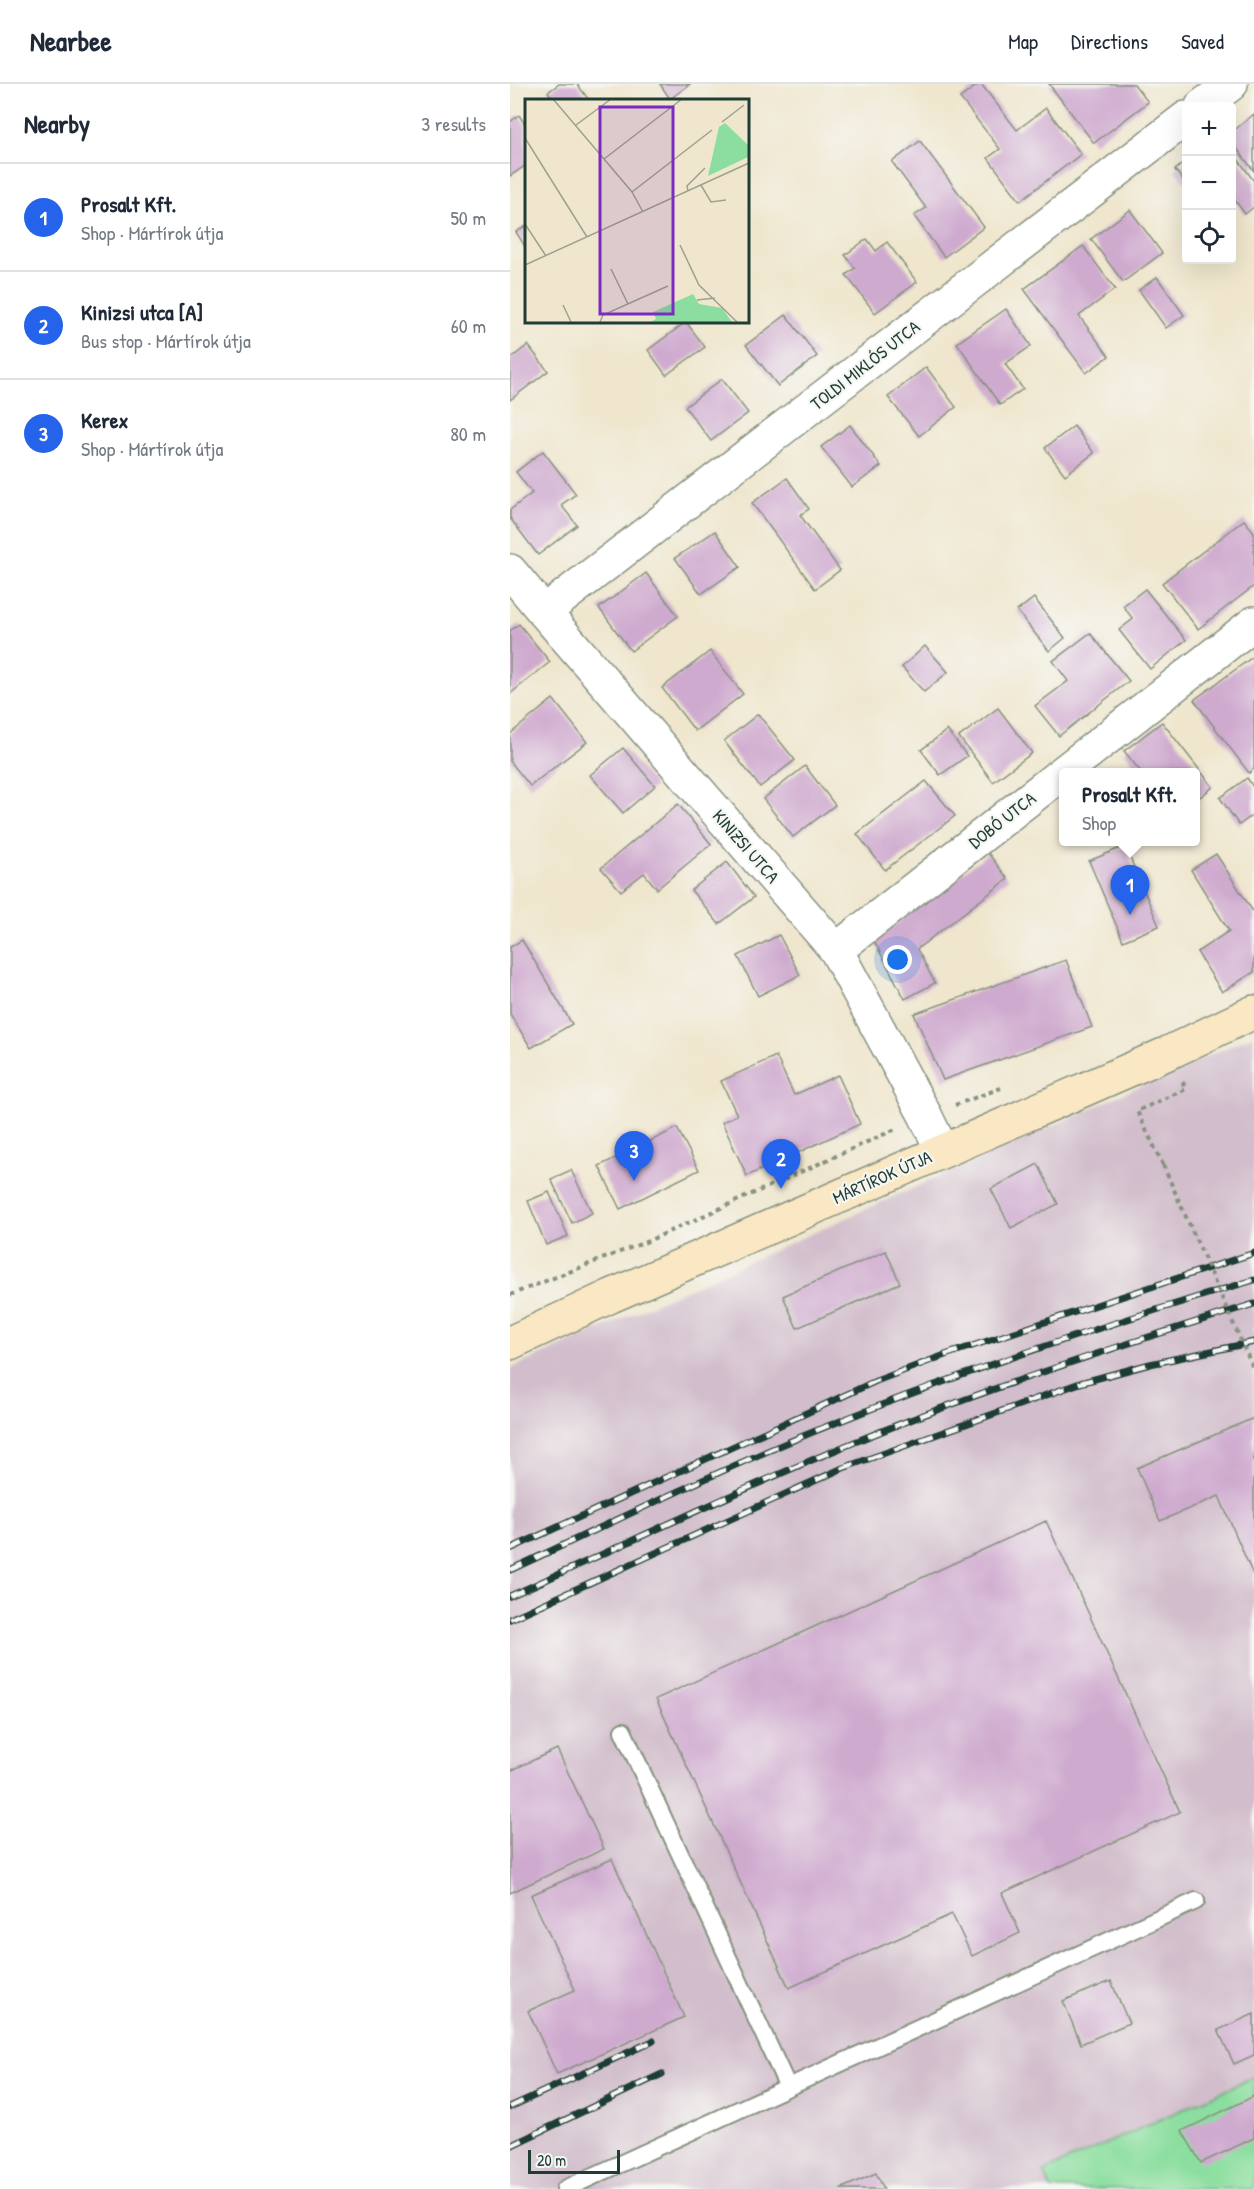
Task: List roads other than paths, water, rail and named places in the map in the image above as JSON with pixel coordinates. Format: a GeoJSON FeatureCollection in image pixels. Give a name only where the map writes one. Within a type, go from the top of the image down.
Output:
{"type":"FeatureCollection","features":[{"type":"Feature","properties":{"kind":"street"},"geometry":{"type":"LineString","coordinates":[[1207,102],[1231,84]]}},
{"type":"Feature","properties":{"kind":"street","name":"TOLDI MIKLÓS UTCA"},"geometry":{"type":"LineString","coordinates":[[544,612],[1182,121]]}},
{"type":"Feature","properties":{"kind":"street","name":"KINIZSI UTCA"},"geometry":{"type":"LineString","coordinates":[[510,570],[836,950],[942,1150]]}},
{"type":"Feature","properties":{"kind":"street","name":"DOBÓ UTCA"},"geometry":{"type":"LineString","coordinates":[[1069,768],[1254,623]]}},
{"type":"Feature","properties":{"kind":"street","name":"DOBÓ UTCA"},"geometry":{"type":"LineString","coordinates":[[836,950],[1059,776]]}},
{"type":"Feature","properties":{"kind":"street","name":"MÁRTÍROK ÚTJA"},"geometry":{"type":"LineString","coordinates":[[510,1343],[942,1150],[1168,1053],[1254,1012]]}},
{"type":"Feature","properties":{"kind":"lane"},"geometry":{"type":"LineString","coordinates":[[622,1731],[788,2087]]}},
{"type":"Feature","properties":{"kind":"lane"},"geometry":{"type":"LineString","coordinates":[[565,2189],[1196,1900]]}},
{"type":"Feature","properties":{"kind":"railway"},"geometry":{"type":"LineString","coordinates":[[510,1549],[876,1381],[945,1355],[1254,1253]]}},
{"type":"Feature","properties":{"kind":"railway"},"geometry":{"type":"LineString","coordinates":[[510,1570],[720,1472],[848,1418],[1020,1354],[1254,1280]]}},
{"type":"Feature","properties":{"kind":"railway"},"geometry":{"type":"LineString","coordinates":[[510,1596],[732,1495],[867,1437],[1059,1366],[1254,1304]]}},
{"type":"Feature","properties":{"kind":"railway"},"geometry":{"type":"LineString","coordinates":[[510,1619],[843,1468],[1080,1383],[1150,1364],[1254,1342]]}},
{"type":"Feature","properties":{"kind":"railway"},"geometry":{"type":"LineString","coordinates":[[510,2107],[653,2041]]}},
{"type":"Feature","properties":{"kind":"railway"},"geometry":{"type":"LineString","coordinates":[[510,2146],[662,2074]]}},
{"type":"Feature","properties":{"kind":"place","name":"Prosalt Kft."},"geometry":{"type":"Point","coordinates":[1130,915]}},
{"type":"Feature","properties":{"kind":"place","name":"Kerex"},"geometry":{"type":"Point","coordinates":[634,1181]}},
{"type":"Feature","properties":{"kind":"place","name":"Kinizsi utca [A]"},"geometry":{"type":"Point","coordinates":[781,1189]}}]}
